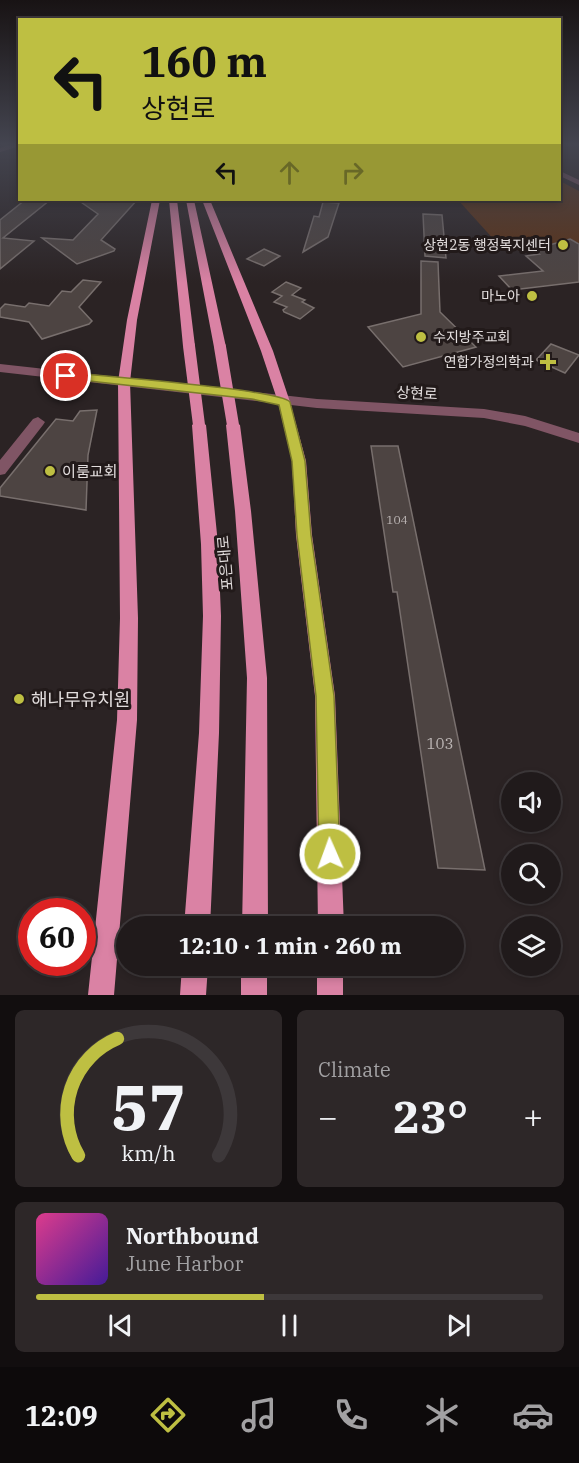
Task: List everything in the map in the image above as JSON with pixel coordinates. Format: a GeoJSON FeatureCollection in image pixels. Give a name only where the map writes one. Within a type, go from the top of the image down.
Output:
{"type":"FeatureCollection","features":[{"type":"Feature","properties":{"kind":"main road"},"geometry":{"type":"LineString","coordinates":[[101,995],[128,720],[129,618],[124,382],[132,320],[156,201]]}},
{"type":"Feature","properties":{"kind":"main road","name":"포은대로"},"geometry":{"type":"LineString","coordinates":[[173,201],[199,425],[212,615],[208,758],[199,916]]}},
{"type":"Feature","properties":{"kind":"main road","name":"포은대로"},"geometry":{"type":"LineString","coordinates":[[190,201],[220,347],[233,425],[242,501],[257,678],[255,916]]}},
{"type":"Feature","properties":{"kind":"main road"},"geometry":{"type":"LineString","coordinates":[[206,201],[267,351],[284,402],[299,461],[304,535],[325,696],[331,916]]}},
{"type":"Feature","properties":{"kind":"main road"},"geometry":{"type":"LineString","coordinates":[[193,995],[194,976]]}},
{"type":"Feature","properties":{"kind":"main road"},"geometry":{"type":"LineString","coordinates":[[254,976],[254,995]]}},
{"type":"Feature","properties":{"kind":"main road"},"geometry":{"type":"LineString","coordinates":[[330,976],[330,995]]}},
{"type":"Feature","properties":{"kind":"street","name":"상현로"},"geometry":{"type":"LineString","coordinates":[[0,368],[252,395],[284,402],[455,411],[517,419],[579,438]]}},
{"type":"Feature","properties":{"kind":"street"},"geometry":{"type":"LineString","coordinates":[[0,470],[38,422]]}},
{"type":"Feature","properties":{"kind":"shaded area"},"geometry":{"type":"Polygon","coordinates":[[[561,189],[579,191],[579,256],[523,252],[497,243],[459,201],[561,201],[561,189]]]}},
{"type":"Feature","properties":{"kind":"building"},"geometry":{"type":"Polygon","coordinates":[[[24,201],[49,201],[3,238],[34,241],[0,269],[0,220],[24,201]]]}},
{"type":"Feature","properties":{"kind":"building"},"geometry":{"type":"Polygon","coordinates":[[[79,201],[136,201],[101,240],[115,249],[114,251],[77,264],[42,238],[73,240],[98,214],[79,201]]]}},
{"type":"Feature","properties":{"kind":"building"},"geometry":{"type":"Polygon","coordinates":[[[323,202],[339,203],[328,237],[303,252],[314,216],[319,217],[323,202]]]}},
{"type":"Feature","properties":{"kind":"building"},"geometry":{"type":"Polygon","coordinates":[[[423,214],[442,215],[446,258],[425,256],[423,214]]]}},
{"type":"Feature","properties":{"kind":"building"},"geometry":{"type":"Polygon","coordinates":[[[570,239],[579,244],[579,282],[512,290],[499,276],[543,271],[526,256],[539,254],[532,250],[570,239]]]}},
{"type":"Feature","properties":{"kind":"building"},"geometry":{"type":"Polygon","coordinates":[[[264,249],[280,256],[264,266],[247,259],[264,249]]]}},
{"type":"Feature","properties":{"kind":"building","name":"수지방주교회"},"geometry":{"type":"Polygon","coordinates":[[[421,261],[438,262],[440,312],[476,347],[403,367],[368,327],[421,314],[421,261]]]}},
{"type":"Feature","properties":{"kind":"building"},"geometry":{"type":"Polygon","coordinates":[[[83,280],[101,282],[79,307],[92,321],[89,324],[42,339],[29,322],[0,317],[0,309],[5,304],[25,307],[29,303],[49,306],[62,291],[71,292],[83,280]]]}},
{"type":"Feature","properties":{"kind":"building"},"geometry":{"type":"Polygon","coordinates":[[[286,282],[301,288],[292,295],[305,300],[302,302],[314,308],[300,319],[284,312],[283,310],[287,307],[274,302],[282,296],[272,292],[286,282]]]}},
{"type":"Feature","properties":{"kind":"building"},"geometry":{"type":"Polygon","coordinates":[[[551,344],[579,355],[565,373],[536,360],[551,344]]]}},
{"type":"Feature","properties":{"kind":"building","name":"이룸교회"},"geometry":{"type":"Polygon","coordinates":[[[97,410],[88,455],[86,510],[0,496],[0,488],[56,419],[73,421],[80,411],[97,410]]]}},
{"type":"Feature","properties":{"kind":"building"},"geometry":{"type":"Polygon","coordinates":[[[371,446],[398,446],[485,870],[438,868],[397,592],[393,592],[371,446]]]}},
{"type":"Feature","properties":{"kind":"place","name":"상현2동 행정복지센터"},"geometry":{"type":"Point","coordinates":[563,245]}},
{"type":"Feature","properties":{"kind":"place","name":"마노아"},"geometry":{"type":"Point","coordinates":[532,296]}},
{"type":"Feature","properties":{"kind":"place","name":"수지방주교회"},"geometry":{"type":"Point","coordinates":[421,337]}},
{"type":"Feature","properties":{"kind":"place","name":"연합가정의학과"},"geometry":{"type":"Point","coordinates":[548,362]}},
{"type":"Feature","properties":{"kind":"place","name":"이룸교회"},"geometry":{"type":"Point","coordinates":[50,471]}},
{"type":"Feature","properties":{"kind":"place","name":"해나무유치원"},"geometry":{"type":"Point","coordinates":[19,699]}},
{"type":"Feature","properties":{"kind":"route"},"geometry":{"type":"LineString","coordinates":[[66,376],[252,395],[284,402],[299,461],[304,535],[325,696],[330,854]]}}]}
